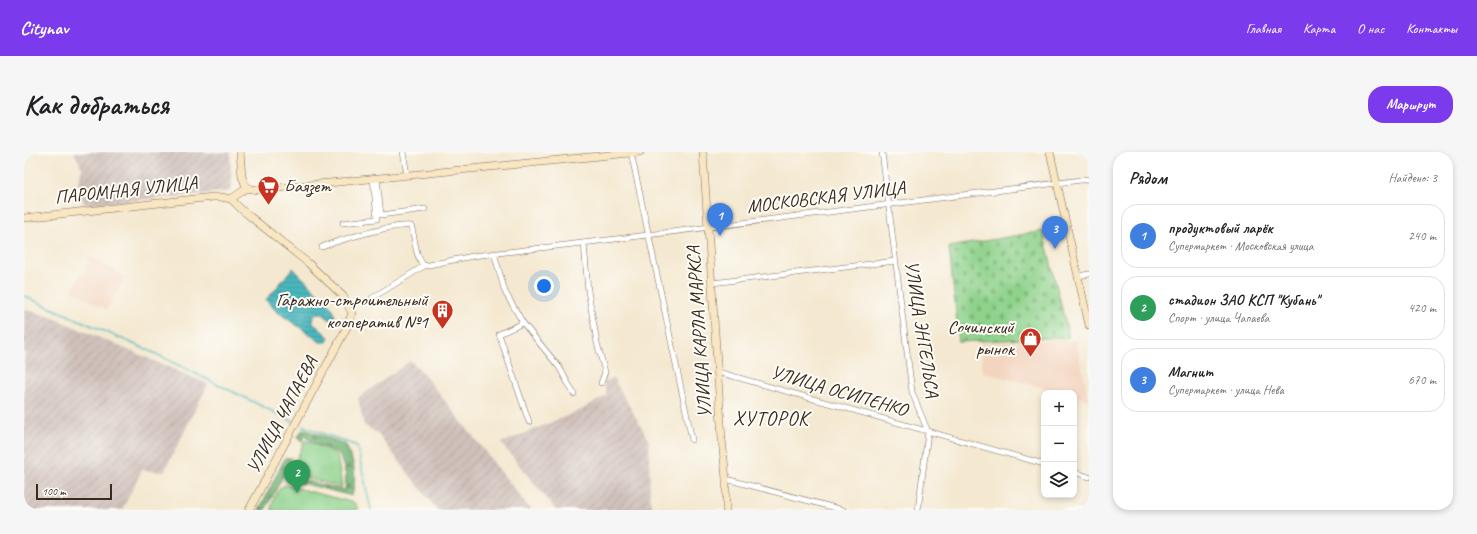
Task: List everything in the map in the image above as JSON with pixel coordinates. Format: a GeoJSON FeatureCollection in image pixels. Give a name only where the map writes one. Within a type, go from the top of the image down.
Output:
{"type":"FeatureCollection","features":[{"type":"Feature","properties":{"kind":"main road"},"geometry":{"type":"LineString","coordinates":[[240,152],[242,177],[247,188]]}},
{"type":"Feature","properties":{"kind":"main road"},"geometry":{"type":"LineString","coordinates":[[231,199],[247,188],[258,190],[640,152]]}},
{"type":"Feature","properties":{"kind":"main road","name":"УЛИЦА КАРЛА МАРКСА"},"geometry":{"type":"LineString","coordinates":[[703,152],[707,227],[726,479],[726,510]]}},
{"type":"Feature","properties":{"kind":"main road"},"geometry":{"type":"LineString","coordinates":[[1050,152],[1089,325]]}},
{"type":"Feature","properties":{"kind":"main road","name":"ПАРОМНАЯ УЛИЦА"},"geometry":{"type":"LineString","coordinates":[[24,218],[221,196],[231,199]]}},
{"type":"Feature","properties":{"kind":"main road","name":"УЛИЦА ЧАПАЕВА"},"geometry":{"type":"LineString","coordinates":[[231,199],[242,210],[308,263],[343,296],[352,313],[339,343],[249,510]]}},
{"type":"Feature","properties":{"kind":"street"},"geometry":{"type":"LineString","coordinates":[[403,152],[407,175]]}},
{"type":"Feature","properties":{"kind":"street","name":"УЛИЦА ЭНГЕЛЬСА"},"geometry":{"type":"LineString","coordinates":[[882,152],[912,392],[928,432],[918,510]]}},
{"type":"Feature","properties":{"kind":"street"},"geometry":{"type":"LineString","coordinates":[[631,153],[692,440]]}},
{"type":"Feature","properties":{"kind":"street"},"geometry":{"type":"LineString","coordinates":[[375,178],[381,215],[425,209]]}},
{"type":"Feature","properties":{"kind":"street"},"geometry":{"type":"LineString","coordinates":[[343,223],[377,219],[375,178]]}},
{"type":"Feature","properties":{"kind":"street","name":"МОСКОВСКАЯ УЛИЦА"},"geometry":{"type":"LineString","coordinates":[[372,298],[424,266],[473,256],[1089,179]]}},
{"type":"Feature","properties":{"kind":"street"},"geometry":{"type":"LineString","coordinates":[[322,247],[344,239],[373,232],[403,225],[411,226],[415,236],[420,261],[424,266]]}},
{"type":"Feature","properties":{"kind":"street"},"geometry":{"type":"LineString","coordinates":[[584,243],[588,291],[597,343],[605,372],[601,384]]}},
{"type":"Feature","properties":{"kind":"street"},"geometry":{"type":"LineString","coordinates":[[494,253],[506,292],[523,323],[559,367],[574,394]]}},
{"type":"Feature","properties":{"kind":"street"},"geometry":{"type":"LineString","coordinates":[[712,283],[896,261]]}},
{"type":"Feature","properties":{"kind":"street"},"geometry":{"type":"LineString","coordinates":[[1078,276],[1089,274]]}},
{"type":"Feature","properties":{"kind":"street"},"geometry":{"type":"LineString","coordinates":[[523,323],[499,334],[529,422]]}},
{"type":"Feature","properties":{"kind":"street","name":"УЛИЦА ОСИПЕНКО"},"geometry":{"type":"LineString","coordinates":[[718,372],[1041,463]]}},
{"type":"Feature","properties":{"kind":"street"},"geometry":{"type":"LineString","coordinates":[[1077,473],[1089,477]]}},
{"type":"Feature","properties":{"kind":"street"},"geometry":{"type":"LineString","coordinates":[[726,479],[843,510]]}},
{"type":"Feature","properties":{"kind":"shaded area"},"geometry":{"type":"Polygon","coordinates":[[[74,152],[230,152],[232,191],[86,205],[77,192],[82,168],[74,152]]]}},
{"type":"Feature","properties":{"kind":"shaded area"},"geometry":{"type":"Polygon","coordinates":[[[90,257],[125,276],[107,310],[72,291],[90,257]]]}},
{"type":"Feature","properties":{"kind":"shaded area"},"geometry":{"type":"Polygon","coordinates":[[[24,309],[51,317],[208,384],[164,472],[142,470],[122,510],[24,510],[24,309]]]}},
{"type":"Feature","properties":{"kind":"shaded area","name":"Сочинский рынок"},"geometry":{"type":"Polygon","coordinates":[[[1076,340],[1089,400],[1077,397],[1077,390],[1051,390],[982,372],[981,343],[1076,340]]]}},
{"type":"Feature","properties":{"kind":"shaded area"},"geometry":{"type":"Polygon","coordinates":[[[410,361],[419,368],[531,510],[437,510],[377,433],[364,425],[358,398],[410,361]]]}},
{"type":"Feature","properties":{"kind":"shaded area"},"geometry":{"type":"Polygon","coordinates":[[[613,378],[649,440],[650,496],[652,510],[556,510],[501,443],[581,410],[607,395],[603,382],[613,378]]]}},
{"type":"Feature","properties":{"kind":"green space"},"geometry":{"type":"Polygon","coordinates":[[[1043,231],[1069,337],[959,342],[949,247],[1043,231]]]}},
{"type":"Feature","properties":{"kind":"green space"},"geometry":{"type":"Polygon","coordinates":[[[303,429],[345,444],[353,463],[355,476],[352,496],[289,480],[290,477],[345,490],[346,475],[339,453],[314,443],[304,436],[302,442],[298,437],[303,429]]]}},
{"type":"Feature","properties":{"kind":"green space"},"geometry":{"type":"Polygon","coordinates":[[[305,440],[337,454],[342,487],[290,474],[305,440]]]}},
{"type":"Feature","properties":{"kind":"green space"},"geometry":{"type":"Polygon","coordinates":[[[285,458],[291,458],[282,478],[265,510],[259,510],[285,458]]]}},
{"type":"Feature","properties":{"kind":"green space"},"geometry":{"type":"Polygon","coordinates":[[[285,485],[355,503],[358,510],[271,510],[277,492],[285,485]]]}},
{"type":"Feature","properties":{"kind":"water"},"geometry":{"type":"Polygon","coordinates":[[[293,268],[333,309],[335,316],[332,322],[322,313],[318,313],[313,317],[312,322],[329,337],[327,342],[320,342],[276,311],[266,300],[293,268]]]}},
{"type":"Feature","properties":{"kind":"waterway"},"geometry":{"type":"LineString","coordinates":[[24,296],[150,351],[292,421]]}},
{"type":"Feature","properties":{"kind":"waterway"},"geometry":{"type":"LineString","coordinates":[[303,426],[357,446],[371,510]]}},
{"type":"Feature","properties":{"kind":"place","name":"Баязет"},"geometry":{"type":"Point","coordinates":[268,206]}},
{"type":"Feature","properties":{"kind":"place","name":"продуктовый ларёк"},"geometry":{"type":"Point","coordinates":[720,236]}},
{"type":"Feature","properties":{"kind":"place","name":"Магнит"},"geometry":{"type":"Point","coordinates":[1055,249]}},
{"type":"Feature","properties":{"kind":"place","name":"Гаражно-строительный кооператив №1"},"geometry":{"type":"Point","coordinates":[443,330]}},
{"type":"Feature","properties":{"kind":"place","name":"Сочинский рынок"},"geometry":{"type":"Point","coordinates":[1030,358]}},
{"type":"Feature","properties":{"kind":"place","name":"стадион ЗАО КСП \"Кубань\""},"geometry":{"type":"Point","coordinates":[297,493]}},
{"type":"Feature","properties":{"kind":"district","name":"ХУТОРОК"},"geometry":{"type":"Point","coordinates":[771,418]}}]}
